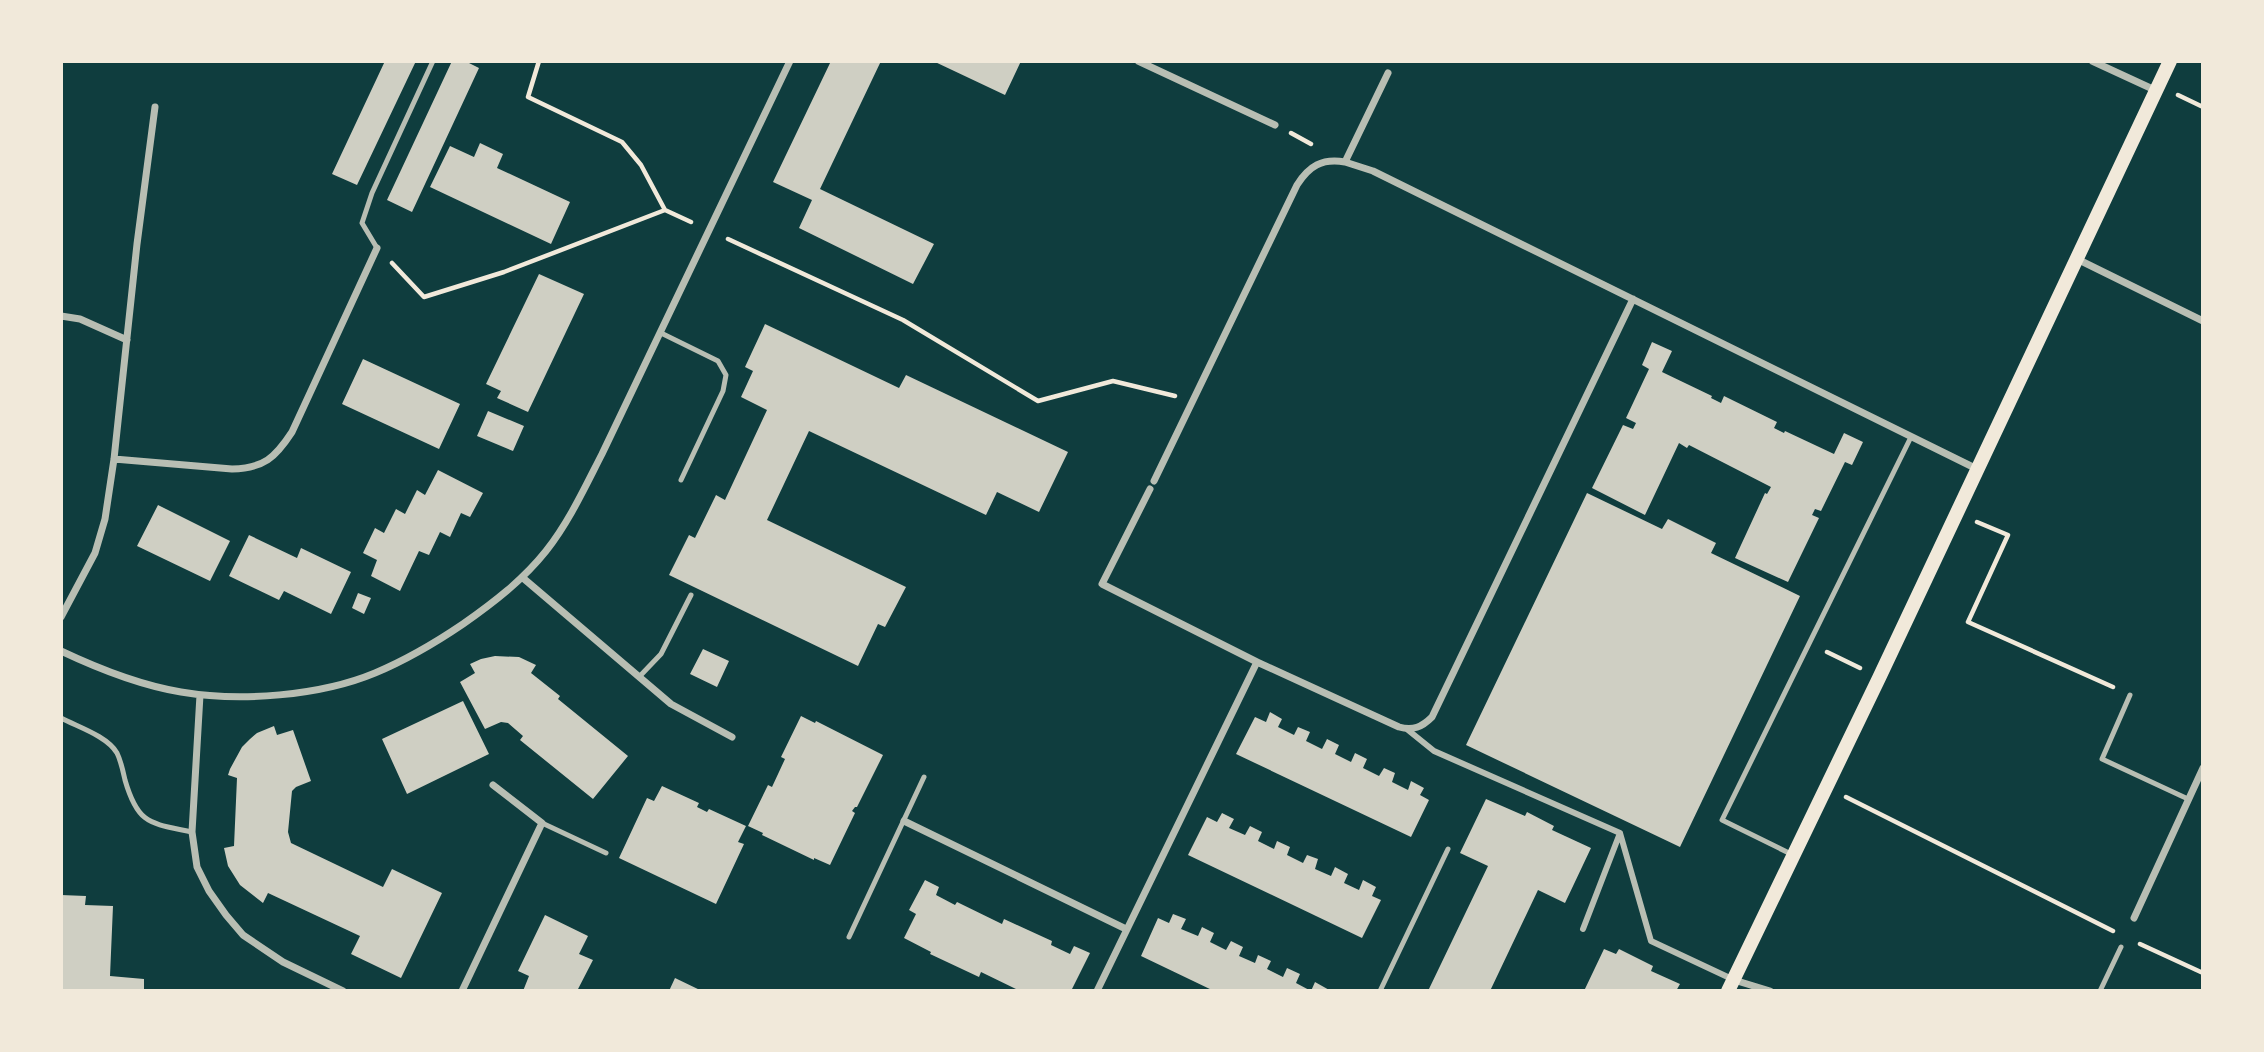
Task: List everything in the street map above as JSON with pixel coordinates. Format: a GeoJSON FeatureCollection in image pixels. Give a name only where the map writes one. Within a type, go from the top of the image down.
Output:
{"type":"FeatureCollection","features":[{"type":"Feature","properties":{"kind":"main road"},"geometry":{"type":"LineString","coordinates":[[1731,985],[2170,61]]}},
{"type":"Feature","properties":{"kind":"street"},"geometry":{"type":"LineString","coordinates":[[61,651],[93,666],[163,689],[200,695],[300,692],[373,674],[416,654],[447,635],[523,578],[548,549],[573,511],[728,195],[790,61]]}},
{"type":"Feature","properties":{"kind":"street"},"geometry":{"type":"LineString","coordinates":[[1138,61],[1275,125]]}},
{"type":"Feature","properties":{"kind":"street"},"geometry":{"type":"LineString","coordinates":[[2092,61],[2157,91]]}},
{"type":"Feature","properties":{"kind":"street"},"geometry":{"type":"LineString","coordinates":[[1345,162],[1388,73]]}},
{"type":"Feature","properties":{"kind":"street"},"geometry":{"type":"LineString","coordinates":[[61,617],[96,553],[101,537],[114,459],[155,107]]}},
{"type":"Feature","properties":{"kind":"street"},"geometry":{"type":"LineString","coordinates":[[1154,481],[1300,179],[1322,161],[1345,162],[1374,171],[1977,469]]}},
{"type":"Feature","properties":{"kind":"street"},"geometry":{"type":"LineString","coordinates":[[114,459],[232,469],[247,468],[272,458],[292,432],[377,248]]}},
{"type":"Feature","properties":{"kind":"street"},"geometry":{"type":"LineString","coordinates":[[2077,259],[2203,321]]}},
{"type":"Feature","properties":{"kind":"street"},"geometry":{"type":"LineString","coordinates":[[1408,730],[1426,723],[1440,705],[1633,299]]}},
{"type":"Feature","properties":{"kind":"street"},"geometry":{"type":"LineString","coordinates":[[61,316],[79,319],[127,340]]}},
{"type":"Feature","properties":{"kind":"street"},"geometry":{"type":"LineString","coordinates":[[1150,489],[1102,584],[1257,662],[1379,720],[1408,730],[1434,751],[1620,833]]}},
{"type":"Feature","properties":{"kind":"street"},"geometry":{"type":"LineString","coordinates":[[523,578],[671,704],[732,737]]}},
{"type":"Feature","properties":{"kind":"street"},"geometry":{"type":"LineString","coordinates":[[1097,991],[1257,662]]}},
{"type":"Feature","properties":{"kind":"street"},"geometry":{"type":"LineString","coordinates":[[200,695],[192,832],[197,867],[209,891],[243,935],[283,962],[343,991]]}},
{"type":"Feature","properties":{"kind":"street"},"geometry":{"type":"LineString","coordinates":[[2134,918],[2203,768]]}},
{"type":"Feature","properties":{"kind":"street"},"geometry":{"type":"LineString","coordinates":[[462,991],[542,823],[493,785]]}},
{"type":"Feature","properties":{"kind":"street"},"geometry":{"type":"LineString","coordinates":[[904,821],[1126,929]]}},
{"type":"Feature","properties":{"kind":"street"},"geometry":{"type":"LineString","coordinates":[[1583,929],[1620,833]]}},
{"type":"Feature","properties":{"kind":"street"},"geometry":{"type":"LineString","coordinates":[[1620,833],[1651,941],[1731,985],[1770,991]]}},
{"type":"Feature","properties":{"kind":"lane"},"geometry":{"type":"LineString","coordinates":[[377,248],[362,223],[372,192],[433,61]]}},
{"type":"Feature","properties":{"kind":"lane"},"geometry":{"type":"LineString","coordinates":[[661,333],[718,361],[726,375],[723,391],[681,480]]}},
{"type":"Feature","properties":{"kind":"lane"},"geometry":{"type":"LineString","coordinates":[[1794,855],[1723,820],[1911,437]]}},
{"type":"Feature","properties":{"kind":"lane"},"geometry":{"type":"LineString","coordinates":[[639,677],[661,654],[691,594]]}},
{"type":"Feature","properties":{"kind":"lane"},"geometry":{"type":"LineString","coordinates":[[2130,695],[2102,759],[2188,799]]}},
{"type":"Feature","properties":{"kind":"lane"},"geometry":{"type":"LineString","coordinates":[[61,718],[110,745],[117,754],[136,810],[148,820],[192,832]]}},
{"type":"Feature","properties":{"kind":"lane"},"geometry":{"type":"LineString","coordinates":[[849,937],[924,777]]}},
{"type":"Feature","properties":{"kind":"lane"},"geometry":{"type":"LineString","coordinates":[[542,823],[606,853]]}},
{"type":"Feature","properties":{"kind":"lane"},"geometry":{"type":"LineString","coordinates":[[1380,991],[1448,849]]}},
{"type":"Feature","properties":{"kind":"lane"},"geometry":{"type":"LineString","coordinates":[[2100,991],[2121,947]]}},
{"type":"Feature","properties":{"kind":"path"},"geometry":{"type":"LineString","coordinates":[[538,61],[528,97],[622,142],[640,165],[666,210],[702,227]]}},
{"type":"Feature","properties":{"kind":"path"},"geometry":{"type":"LineString","coordinates":[[377,248],[424,297],[504,272],[666,210]]}},
{"type":"Feature","properties":{"kind":"path"},"geometry":{"type":"LineString","coordinates":[[727,238],[903,320],[1038,401],[1113,381],[1192,400]]}},
{"type":"Feature","properties":{"kind":"path"},"geometry":{"type":"LineString","coordinates":[[2008,535],[1968,622],[2130,695]]}},
{"type":"Feature","properties":{"kind":"path"},"geometry":{"type":"LineString","coordinates":[[1810,644],[1879,678]]}},
{"type":"Feature","properties":{"kind":"path"},"geometry":{"type":"LineString","coordinates":[[1826,787],[2125,937]]}},
{"type":"Feature","properties":{"kind":"path"},"geometry":{"type":"LineString","coordinates":[[2136,942],[2203,973]]}},
{"type":"Feature","properties":{"kind":"building"},"geometry":{"type":"Polygon","coordinates":[[[385,61],[416,61],[357,185],[332,174],[385,61]]]}},
{"type":"Feature","properties":{"kind":"building"},"geometry":{"type":"Polygon","coordinates":[[[452,61],[465,61],[479,68],[412,212],[387,200],[452,61]]]}},
{"type":"Feature","properties":{"kind":"building"},"geometry":{"type":"Polygon","coordinates":[[[831,61],[881,61],[820,189],[934,244],[913,284],[799,228],[812,200],[773,182],[831,61]]]}},
{"type":"Feature","properties":{"kind":"building"},"geometry":{"type":"Polygon","coordinates":[[[933,61],[1021,61],[1005,95],[933,61]]]}},
{"type":"Feature","properties":{"kind":"building"},"geometry":{"type":"Polygon","coordinates":[[[480,143],[503,154],[497,168],[570,202],[551,244],[430,187],[450,146],[474,157],[480,143]]]}},
{"type":"Feature","properties":{"kind":"building"},"geometry":{"type":"Polygon","coordinates":[[[539,274],[584,294],[528,412],[497,398],[501,391],[486,384],[539,274]]]}},
{"type":"Feature","properties":{"kind":"building"},"geometry":{"type":"Polygon","coordinates":[[[765,324],[899,388],[906,375],[1068,452],[1039,512],[997,492],[986,515],[809,431],[767,520],[906,587],[885,627],[878,624],[858,666],[669,575],[689,535],[695,538],[716,495],[725,500],[767,410],[741,397],[753,371],[745,367],[765,324]]]}},
{"type":"Feature","properties":{"kind":"building"},"geometry":{"type":"Polygon","coordinates":[[[1652,342],[1672,351],[1662,372],[1721,403],[1724,396],[1777,422],[1774,428],[1784,433],[1785,431],[1834,454],[1844,433],[1863,442],[1852,465],[1845,462],[1821,511],[1815,509],[1812,515],[1819,518],[1788,582],[1735,558],[1765,493],[1767,494],[1771,487],[1689,445],[1687,448],[1679,443],[1645,515],[1592,488],[1623,425],[1633,429],[1636,423],[1626,418],[1649,369],[1642,365],[1652,342]]]}},
{"type":"Feature","properties":{"kind":"building"},"geometry":{"type":"Polygon","coordinates":[[[363,359],[460,404],[439,449],[342,404],[363,359]]]}},
{"type":"Feature","properties":{"kind":"building"},"geometry":{"type":"Polygon","coordinates":[[[488,411],[524,426],[513,451],[477,436],[488,411]]]}},
{"type":"Feature","properties":{"kind":"building"},"geometry":{"type":"Polygon","coordinates":[[[438,470],[483,493],[470,517],[461,513],[450,537],[440,532],[429,555],[419,551],[400,591],[371,576],[377,560],[363,553],[375,528],[384,533],[396,509],[405,514],[417,490],[425,495],[438,470]]]}},
{"type":"Feature","properties":{"kind":"building"},"geometry":{"type":"Polygon","coordinates":[[[1587,493],[1662,529],[1668,519],[1716,543],[1711,553],[1800,596],[1680,847],[1466,745],[1587,493]]]}},
{"type":"Feature","properties":{"kind":"building"},"geometry":{"type":"Polygon","coordinates":[[[158,505],[230,541],[210,581],[137,546],[158,505]]]}},
{"type":"Feature","properties":{"kind":"building"},"geometry":{"type":"Polygon","coordinates":[[[249,535],[297,558],[301,548],[351,572],[331,614],[284,591],[279,600],[229,576],[249,535]]]}},
{"type":"Feature","properties":{"kind":"building"},"geometry":{"type":"Polygon","coordinates":[[[358,593],[371,598],[364,614],[352,608],[358,593]]]}},
{"type":"Feature","properties":{"kind":"building"},"geometry":{"type":"Polygon","coordinates":[[[703,649],[729,661],[717,687],[690,674],[703,649]]]}},
{"type":"Feature","properties":{"kind":"building"},"geometry":{"type":"Polygon","coordinates":[[[495,656],[519,657],[536,665],[531,673],[560,696],[558,699],[628,756],[593,799],[520,740],[523,736],[508,723],[501,722],[485,729],[460,682],[475,673],[470,664],[495,656]]]}},
{"type":"Feature","properties":{"kind":"building"},"geometry":{"type":"Polygon","coordinates":[[[463,701],[489,754],[407,794],[382,739],[463,701]]]}},
{"type":"Feature","properties":{"kind":"building"},"geometry":{"type":"Polygon","coordinates":[[[1270,712],[1282,719],[1278,727],[1294,735],[1298,727],[1310,732],[1306,741],[1322,749],[1327,739],[1339,745],[1335,754],[1351,762],[1355,753],[1367,759],[1363,768],[1379,776],[1384,768],[1395,773],[1392,782],[1408,790],[1411,781],[1424,788],[1420,795],[1429,800],[1411,837],[1236,754],[1255,717],[1266,722],[1270,712]]]}},
{"type":"Feature","properties":{"kind":"building"},"geometry":{"type":"Polygon","coordinates":[[[801,716],[883,755],[857,807],[852,811],[855,813],[830,865],[814,860],[748,826],[768,785],[772,787],[785,759],[781,757],[801,716]]]}},
{"type":"Feature","properties":{"kind":"building"},"geometry":{"type":"Polygon","coordinates":[[[274,726],[277,735],[293,730],[311,781],[292,791],[288,832],[291,843],[383,887],[392,869],[442,893],[401,978],[351,954],[360,936],[268,893],[263,903],[240,885],[228,866],[224,848],[234,846],[237,778],[228,775],[242,747],[257,733],[274,726]]]}},
{"type":"Feature","properties":{"kind":"building"},"geometry":{"type":"Polygon","coordinates":[[[662,786],[699,803],[697,807],[707,812],[709,809],[746,826],[738,842],[744,844],[716,904],[619,858],[647,798],[654,801],[662,786]]]}},
{"type":"Feature","properties":{"kind":"building"},"geometry":{"type":"Polygon","coordinates":[[[1486,799],[1525,816],[1527,812],[1554,826],[1552,830],[1591,848],[1565,903],[1538,890],[1490,991],[1428,991],[1488,866],[1460,853],[1486,799]]]}},
{"type":"Feature","properties":{"kind":"building"},"geometry":{"type":"Polygon","coordinates":[[[1222,813],[1234,819],[1229,828],[1245,835],[1250,826],[1262,832],[1258,841],[1274,849],[1277,841],[1290,847],[1287,855],[1303,863],[1307,855],[1318,859],[1315,869],[1331,876],[1335,867],[1348,874],[1344,883],[1359,890],[1363,880],[1376,887],[1372,896],[1381,900],[1362,938],[1188,855],[1207,817],[1217,822],[1222,813]]]}},
{"type":"Feature","properties":{"kind":"building"},"geometry":{"type":"Polygon","coordinates":[[[925,880],[939,887],[936,895],[955,905],[957,902],[1002,924],[1004,919],[1052,941],[1051,945],[1070,954],[1074,946],[1090,953],[1071,991],[1020,991],[981,972],[979,977],[930,954],[931,952],[904,938],[916,914],[909,910],[925,880]]]}},
{"type":"Feature","properties":{"kind":"building"},"geometry":{"type":"Polygon","coordinates":[[[61,895],[86,896],[85,905],[113,906],[110,976],[144,979],[144,991],[61,991],[61,895]]]}},
{"type":"Feature","properties":{"kind":"building"},"geometry":{"type":"Polygon","coordinates":[[[1173,914],[1186,919],[1181,929],[1198,936],[1202,927],[1214,933],[1210,942],[1226,950],[1231,941],[1243,947],[1239,956],[1255,963],[1258,955],[1271,961],[1267,969],[1283,977],[1287,968],[1300,974],[1296,983],[1311,991],[1214,991],[1141,956],[1158,918],[1169,923],[1173,914]]]}},
{"type":"Feature","properties":{"kind":"building"},"geometry":{"type":"Polygon","coordinates":[[[545,915],[588,936],[579,954],[593,960],[577,991],[523,991],[529,976],[518,971],[545,915]]]}},
{"type":"Feature","properties":{"kind":"building"},"geometry":{"type":"Polygon","coordinates":[[[1604,949],[1616,954],[1619,949],[1653,966],[1651,971],[1680,984],[1676,991],[1584,991],[1604,949]]]}},
{"type":"Feature","properties":{"kind":"building"},"geometry":{"type":"Polygon","coordinates":[[[675,978],[702,991],[669,991],[675,978]]]}},
{"type":"Feature","properties":{"kind":"building"},"geometry":{"type":"Polygon","coordinates":[[[1315,982],[1331,991],[1311,991],[1315,982]]]}}]}
